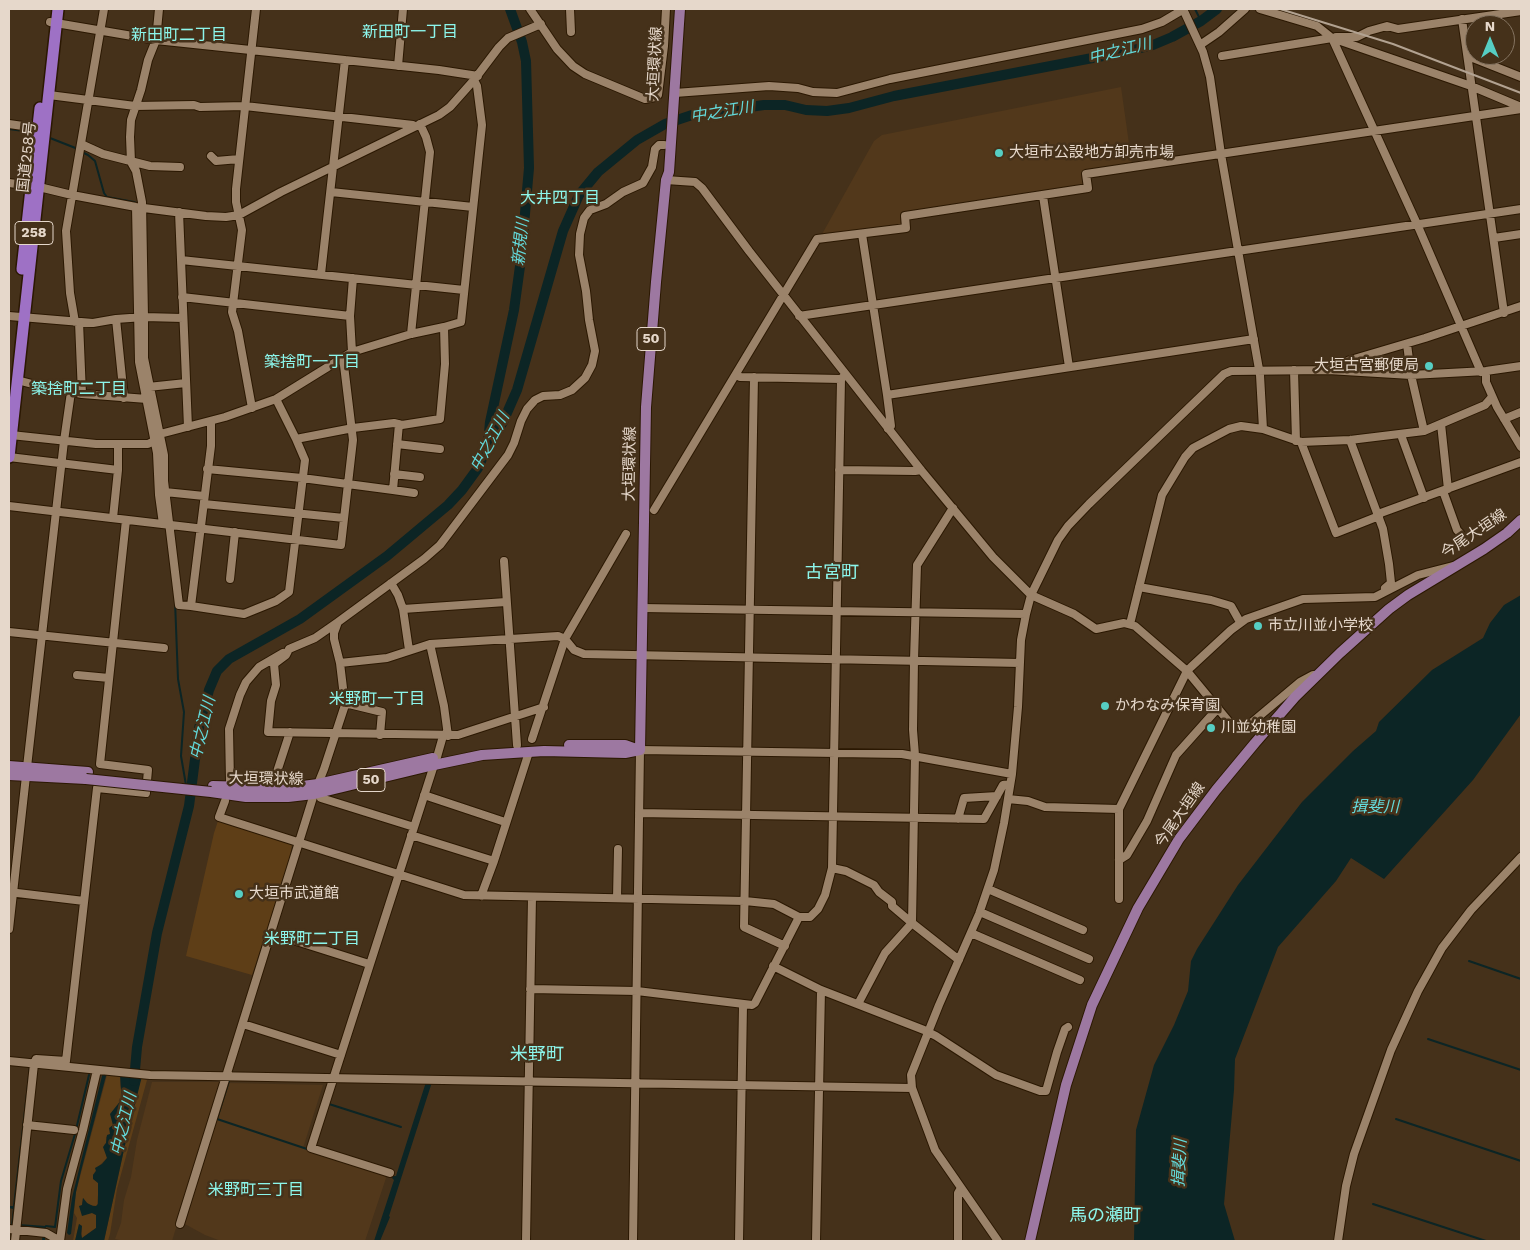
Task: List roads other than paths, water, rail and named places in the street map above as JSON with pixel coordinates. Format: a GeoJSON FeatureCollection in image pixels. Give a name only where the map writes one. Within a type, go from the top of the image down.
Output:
{"type":"FeatureCollection","features":[{"type":"Feature","properties":{"kind":"highway","name":"国道258号"},"geometry":{"type":"LineString","coordinates":[[9,390],[16,317],[49,95],[53,22],[51,9]]}},
{"type":"Feature","properties":{"kind":"highway","name":"国道258号"},"geometry":{"type":"LineString","coordinates":[[35,186],[37,128],[53,22],[58,9]]}},
{"type":"Feature","properties":{"kind":"highway","name":"国道258号"},"geometry":{"type":"LineString","coordinates":[[9,457],[17,380],[16,317]]}},
{"type":"Feature","properties":{"kind":"main road","name":"大垣環状線"},"geometry":{"type":"LineString","coordinates":[[673,9],[673,97]]}},
{"type":"Feature","properties":{"kind":"main road","name":"大垣環状線"},"geometry":{"type":"LineString","coordinates":[[9,775],[27,772],[87,775],[211,789],[246,797],[317,796],[481,749],[517,745],[625,753],[640,750],[646,407],[656,282],[666,180],[669,172],[667,141],[673,97],[680,9]]}},
{"type":"Feature","properties":{"kind":"main road","name":"今尾大垣線"},"geometry":{"type":"LineString","coordinates":[[1030,1241],[1060,1107],[1092,1005],[1121,941],[1158,873],[1199,812],[1295,697],[1389,610],[1429,581],[1457,566],[1506,533],[1521,520]]}},
{"type":"Feature","properties":{"kind":"main road","name":"大垣環状線"},"geometry":{"type":"LineString","coordinates":[[211,789],[287,788],[318,784],[436,761],[532,747]]}},
{"type":"Feature","properties":{"kind":"main road","name":"大垣環状線"},"geometry":{"type":"LineString","coordinates":[[9,766],[27,772]]}},
{"type":"Feature","properties":{"kind":"street"},"geometry":{"type":"LineString","coordinates":[[82,394],[77,322],[70,293],[66,231],[104,9]]}},
{"type":"Feature","properties":{"kind":"street"},"geometry":{"type":"LineString","coordinates":[[159,9],[156,40],[148,60],[131,120],[130,137],[132,162],[138,177],[141,317],[139,362],[148,387],[164,455],[167,525],[179,605],[244,614],[276,601],[289,592],[304,460],[276,399]]}},
{"type":"Feature","properties":{"kind":"street"},"geometry":{"type":"LineString","coordinates":[[252,408],[238,331],[232,312],[242,230],[236,202],[236,189],[256,9]]}},
{"type":"Feature","properties":{"kind":"street"},"geometry":{"type":"LineString","coordinates":[[398,66],[403,9]]}},
{"type":"Feature","properties":{"kind":"street"},"geometry":{"type":"LineString","coordinates":[[530,9],[558,49],[579,70],[645,99],[658,95],[666,9]]}},
{"type":"Feature","properties":{"kind":"street"},"geometry":{"type":"LineString","coordinates":[[570,9],[571,32]]}},
{"type":"Feature","properties":{"kind":"street"},"geometry":{"type":"LineString","coordinates":[[1202,49],[1218,32],[1245,9]]}},
{"type":"Feature","properties":{"kind":"street"},"geometry":{"type":"LineString","coordinates":[[1260,9],[1317,26],[1332,38],[1471,86],[1521,108]]}},
{"type":"Feature","properties":{"kind":"street"},"geometry":{"type":"LineString","coordinates":[[673,97],[769,86],[837,93],[890,79],[1142,29],[1162,22],[1184,10],[1202,49],[1259,370],[1263,429]]}},
{"type":"Feature","properties":{"kind":"street"},"geometry":{"type":"LineString","coordinates":[[1222,56],[1332,38],[1357,36],[1386,26],[1398,29],[1521,11]]}},
{"type":"Feature","properties":{"kind":"street"},"geometry":{"type":"LineString","coordinates":[[1462,19],[1465,38]]}},
{"type":"Feature","properties":{"kind":"street"},"geometry":{"type":"LineString","coordinates":[[53,22],[100,32],[156,40],[398,66],[476,78]]}},
{"type":"Feature","properties":{"kind":"street"},"geometry":{"type":"LineString","coordinates":[[9,183],[35,186],[139,208],[206,216],[226,217],[239,215],[281,192],[439,115],[450,107],[476,78],[498,47],[510,37],[541,24]]}},
{"type":"Feature","properties":{"kind":"street"},"geometry":{"type":"LineString","coordinates":[[1332,38],[1460,327],[1483,371],[1492,397],[1521,447]]}},
{"type":"Feature","properties":{"kind":"street"},"geometry":{"type":"LineString","coordinates":[[321,274],[345,60]]}},
{"type":"Feature","properties":{"kind":"street"},"geometry":{"type":"LineString","coordinates":[[1469,65],[1504,313]]}},
{"type":"Feature","properties":{"kind":"street"},"geometry":{"type":"LineString","coordinates":[[1492,65],[1521,76]]}},
{"type":"Feature","properties":{"kind":"street"},"geometry":{"type":"LineString","coordinates":[[11,435],[96,444],[148,444],[154,441],[160,434],[211,421],[276,399],[352,352],[410,334],[461,322],[482,125],[476,78]]}},
{"type":"Feature","properties":{"kind":"street"},"geometry":{"type":"LineString","coordinates":[[49,95],[135,106],[245,106],[339,118],[417,125]]}},
{"type":"Feature","properties":{"kind":"street"},"geometry":{"type":"LineString","coordinates":[[654,510],[817,239],[906,228],[905,216],[1088,188],[1086,174],[1521,108]]}},
{"type":"Feature","properties":{"kind":"street"},"geometry":{"type":"LineString","coordinates":[[9,124],[37,128]]}},
{"type":"Feature","properties":{"kind":"street"},"geometry":{"type":"LineString","coordinates":[[410,334],[430,152],[426,137],[417,125]]}},
{"type":"Feature","properties":{"kind":"street"},"geometry":{"type":"LineString","coordinates":[[230,782],[229,729],[246,682],[259,667],[315,638],[424,559],[440,545],[508,455],[524,415],[535,400],[543,396],[560,395],[572,390],[585,378],[592,365],[595,351],[579,255],[579,243],[584,218],[590,210],[606,204],[623,192],[643,183],[652,167],[656,149],[667,141]]}},
{"type":"Feature","properties":{"kind":"street"},"geometry":{"type":"LineString","coordinates":[[81,144],[103,154],[132,162],[150,166],[180,167]]}},
{"type":"Feature","properties":{"kind":"street"},"geometry":{"type":"LineString","coordinates":[[211,156],[216,161],[239,159]]}},
{"type":"Feature","properties":{"kind":"street"},"geometry":{"type":"LineString","coordinates":[[666,180],[687,181],[698,184],[843,377],[994,557],[1031,595],[1074,614],[1096,630],[1117,624],[1135,626],[1187,671],[1234,728],[1239,730],[1244,729],[1300,682],[1312,675],[1318,675]]}},
{"type":"Feature","properties":{"kind":"street"},"geometry":{"type":"LineString","coordinates":[[331,192],[473,207]]}},
{"type":"Feature","properties":{"kind":"street"},"geometry":{"type":"LineString","coordinates":[[1044,196],[1069,367]]}},
{"type":"Feature","properties":{"kind":"street"},"geometry":{"type":"LineString","coordinates":[[799,316],[1521,209]]}},
{"type":"Feature","properties":{"kind":"street"},"geometry":{"type":"LineString","coordinates":[[179,212],[188,427]]}},
{"type":"Feature","properties":{"kind":"street"},"geometry":{"type":"LineString","coordinates":[[862,234],[887,395],[891,426],[888,429]]}},
{"type":"Feature","properties":{"kind":"street"},"geometry":{"type":"LineString","coordinates":[[1494,238],[1521,234]]}},
{"type":"Feature","properties":{"kind":"street"},"geometry":{"type":"LineString","coordinates":[[181,260],[464,290]]}},
{"type":"Feature","properties":{"kind":"street"},"geometry":{"type":"LineString","coordinates":[[352,352],[350,316],[353,278]]}},
{"type":"Feature","properties":{"kind":"street"},"geometry":{"type":"LineString","coordinates":[[182,297],[350,316]]}},
{"type":"Feature","properties":{"kind":"street"},"geometry":{"type":"LineString","coordinates":[[1328,370],[1337,364],[1407,344],[1521,306]]}},
{"type":"Feature","properties":{"kind":"street"},"geometry":{"type":"LineString","coordinates":[[16,317],[77,322],[101,322],[141,317],[183,318]]}},
{"type":"Feature","properties":{"kind":"street"},"geometry":{"type":"LineString","coordinates":[[116,319],[124,398]]}},
{"type":"Feature","properties":{"kind":"street"},"geometry":{"type":"LineString","coordinates":[[296,439],[394,422],[402,425],[440,419],[445,364],[444,327]]}},
{"type":"Feature","properties":{"kind":"street"},"geometry":{"type":"LineString","coordinates":[[887,395],[1254,340]]}},
{"type":"Feature","properties":{"kind":"street"},"geometry":{"type":"LineString","coordinates":[[1407,344],[1424,431]]}},
{"type":"Feature","properties":{"kind":"street"},"geometry":{"type":"LineString","coordinates":[[9,506],[341,545],[353,440],[343,357]]}},
{"type":"Feature","properties":{"kind":"street"},"geometry":{"type":"LineString","coordinates":[[998,1241],[935,1150],[912,1088],[911,1075],[980,912],[994,870],[1012,774],[1021,640],[1026,614],[1031,595],[1058,540],[1068,526],[1089,504],[1224,374],[1231,371],[1328,370],[1412,375],[1483,371],[1521,366]]}},
{"type":"Feature","properties":{"kind":"street"},"geometry":{"type":"LineString","coordinates":[[1294,370],[1299,442],[1336,533],[1378,515],[1521,462]]}},
{"type":"Feature","properties":{"kind":"street"},"geometry":{"type":"LineString","coordinates":[[736,374],[754,377],[843,377]]}},
{"type":"Feature","properties":{"kind":"street"},"geometry":{"type":"LineString","coordinates":[[754,377],[744,927],[785,946]]}},
{"type":"Feature","properties":{"kind":"street"},"geometry":{"type":"LineString","coordinates":[[225,801],[219,818],[464,895],[745,901],[774,904],[799,917],[810,917],[818,909],[825,895],[832,868],[843,377]]}},
{"type":"Feature","properties":{"kind":"street"},"geometry":{"type":"LineString","coordinates":[[17,380],[82,394],[147,399]]}},
{"type":"Feature","properties":{"kind":"street"},"geometry":{"type":"LineString","coordinates":[[148,387],[186,383]]}},
{"type":"Feature","properties":{"kind":"street"},"geometry":{"type":"LineString","coordinates":[[148,387],[147,399],[157,453],[159,496],[167,525]]}},
{"type":"Feature","properties":{"kind":"street"},"geometry":{"type":"LineString","coordinates":[[9,929],[11,892],[27,772],[61,463],[71,392]]}},
{"type":"Feature","properties":{"kind":"street"},"geometry":{"type":"LineString","coordinates":[[1130,624],[1162,494],[1192,448],[1229,429],[1241,426],[1263,429],[1299,442],[1401,435],[1424,431],[1485,406],[1492,397]]}},
{"type":"Feature","properties":{"kind":"street"},"geometry":{"type":"LineString","coordinates":[[1504,419],[1521,412]]}},
{"type":"Feature","properties":{"kind":"street"},"geometry":{"type":"LineString","coordinates":[[191,606],[211,446],[211,421]]}},
{"type":"Feature","properties":{"kind":"street"},"geometry":{"type":"LineString","coordinates":[[393,490],[399,424]]}},
{"type":"Feature","properties":{"kind":"street"},"geometry":{"type":"LineString","coordinates":[[1441,424],[1446,490],[1457,530],[1460,533]]}},
{"type":"Feature","properties":{"kind":"street"},"geometry":{"type":"LineString","coordinates":[[1401,435],[1424,498]]}},
{"type":"Feature","properties":{"kind":"street"},"geometry":{"type":"LineString","coordinates":[[1350,440],[1378,515],[1389,564],[1391,583],[1374,597]]}},
{"type":"Feature","properties":{"kind":"street"},"geometry":{"type":"LineString","coordinates":[[113,518],[118,470],[118,444]]}},
{"type":"Feature","properties":{"kind":"street"},"geometry":{"type":"LineString","coordinates":[[397,444],[440,449]]}},
{"type":"Feature","properties":{"kind":"street"},"geometry":{"type":"LineString","coordinates":[[9,457],[118,470]]}},
{"type":"Feature","properties":{"kind":"street"},"geometry":{"type":"LineString","coordinates":[[207,469],[302,478],[414,493]]}},
{"type":"Feature","properties":{"kind":"street"},"geometry":{"type":"LineString","coordinates":[[840,470],[921,470]]}},
{"type":"Feature","properties":{"kind":"street"},"geometry":{"type":"LineString","coordinates":[[394,474],[420,477]]}},
{"type":"Feature","properties":{"kind":"street"},"geometry":{"type":"LineString","coordinates":[[165,492],[204,500],[344,518]]}},
{"type":"Feature","properties":{"kind":"street"},"geometry":{"type":"LineString","coordinates":[[858,1004],[885,953],[912,923],[915,755],[913,730],[917,565],[953,508]]}},
{"type":"Feature","properties":{"kind":"street"},"geometry":{"type":"LineString","coordinates":[[15,1241],[14,1227],[34,1064],[36,1059],[66,1061],[97,788],[146,793],[148,770],[100,764],[126,520]]}},
{"type":"Feature","properties":{"kind":"street"},"geometry":{"type":"LineString","coordinates":[[230,579],[235,532]]}},
{"type":"Feature","properties":{"kind":"street"},"geometry":{"type":"LineString","coordinates":[[482,896],[566,641],[626,534]]}},
{"type":"Feature","properties":{"kind":"street"},"geometry":{"type":"LineString","coordinates":[[504,561],[517,745]]}},
{"type":"Feature","properties":{"kind":"street"},"geometry":{"type":"LineString","coordinates":[[1119,900],[1119,809],[1187,671],[1240,622],[1303,599],[1374,597],[1418,575],[1447,566],[1457,566]]}},
{"type":"Feature","properties":{"kind":"street"},"geometry":{"type":"LineString","coordinates":[[391,583],[403,609],[409,650]]}},
{"type":"Feature","properties":{"kind":"street"},"geometry":{"type":"LineString","coordinates":[[1139,587],[1211,600],[1231,606],[1240,622]]}},
{"type":"Feature","properties":{"kind":"street"},"geometry":{"type":"LineString","coordinates":[[403,609],[506,602]]}},
{"type":"Feature","properties":{"kind":"street"},"geometry":{"type":"LineString","coordinates":[[642,608],[1026,614]]}},
{"type":"Feature","properties":{"kind":"street"},"geometry":{"type":"LineString","coordinates":[[180,1224],[345,703],[340,663],[334,639],[338,622]]}},
{"type":"Feature","properties":{"kind":"street"},"geometry":{"type":"LineString","coordinates":[[9,632],[164,648]]}},
{"type":"Feature","properties":{"kind":"street"},"geometry":{"type":"LineString","coordinates":[[340,663],[387,658],[430,644],[558,636],[566,641],[574,650],[584,654],[1020,663]]}},
{"type":"Feature","properties":{"kind":"street"},"geometry":{"type":"LineString","coordinates":[[390,1173],[311,1148],[398,873],[445,736],[444,706],[430,644]]}},
{"type":"Feature","properties":{"kind":"street"},"geometry":{"type":"LineString","coordinates":[[289,650],[273,666],[276,685],[271,701],[268,732],[458,735],[544,707]]}},
{"type":"Feature","properties":{"kind":"street"},"geometry":{"type":"LineString","coordinates":[[78,675],[109,678]]}},
{"type":"Feature","properties":{"kind":"street"},"geometry":{"type":"LineString","coordinates":[[345,703],[382,712],[380,734]]}},
{"type":"Feature","properties":{"kind":"street"},"geometry":{"type":"LineString","coordinates":[[1120,860],[1127,855],[1147,821],[1176,755],[1218,708]]}},
{"type":"Feature","properties":{"kind":"street"},"geometry":{"type":"LineString","coordinates":[[273,784],[290,732]]}},
{"type":"Feature","properties":{"kind":"street"},"geometry":{"type":"LineString","coordinates":[[633,1241],[640,750],[915,755],[1012,774]]}},
{"type":"Feature","properties":{"kind":"street"},"geometry":{"type":"LineString","coordinates":[[639,813],[833,818],[984,819],[1003,785],[1010,784]]}},
{"type":"Feature","properties":{"kind":"street"},"geometry":{"type":"LineString","coordinates":[[317,796],[494,861]]}},
{"type":"Feature","properties":{"kind":"street"},"geometry":{"type":"LineString","coordinates":[[424,796],[506,822]]}},
{"type":"Feature","properties":{"kind":"street"},"geometry":{"type":"LineString","coordinates":[[958,819],[964,798],[997,796]]}},
{"type":"Feature","properties":{"kind":"street"},"geometry":{"type":"LineString","coordinates":[[1008,799],[1028,801],[1045,807],[1119,809]]}},
{"type":"Feature","properties":{"kind":"street"},"geometry":{"type":"LineString","coordinates":[[617,898],[618,849]]}},
{"type":"Feature","properties":{"kind":"street"},"geometry":{"type":"LineString","coordinates":[[1338,1241],[1346,1186],[1354,1154],[1391,1050],[1418,991],[1442,948],[1471,910],[1521,857]]}},
{"type":"Feature","properties":{"kind":"street"},"geometry":{"type":"LineString","coordinates":[[832,868],[846,871],[874,885],[879,892],[892,902],[892,906],[959,960]]}},
{"type":"Feature","properties":{"kind":"street"},"geometry":{"type":"LineString","coordinates":[[988,889],[1084,930]]}},
{"type":"Feature","properties":{"kind":"street"},"geometry":{"type":"LineString","coordinates":[[11,892],[84,901]]}},
{"type":"Feature","properties":{"kind":"street"},"geometry":{"type":"LineString","coordinates":[[526,1241],[532,897]]}},
{"type":"Feature","properties":{"kind":"street"},"geometry":{"type":"LineString","coordinates":[[980,912],[1089,959]]}},
{"type":"Feature","properties":{"kind":"street"},"geometry":{"type":"LineString","coordinates":[[530,989],[637,991],[752,1005],[755,1003],[799,917]]}},
{"type":"Feature","properties":{"kind":"street"},"geometry":{"type":"LineString","coordinates":[[271,933],[369,964]]}},
{"type":"Feature","properties":{"kind":"street"},"geometry":{"type":"LineString","coordinates":[[971,933],[1080,980]]}},
{"type":"Feature","properties":{"kind":"street"},"geometry":{"type":"LineString","coordinates":[[773,966],[821,990],[928,1032],[996,1076],[1015,1084],[1046,1091],[1057,1052],[1065,1029],[1068,1027]]}},
{"type":"Feature","properties":{"kind":"street"},"geometry":{"type":"LineString","coordinates":[[816,1241],[821,990]]}},
{"type":"Feature","properties":{"kind":"street"},"geometry":{"type":"LineString","coordinates":[[739,1241],[743,1005]]}},
{"type":"Feature","properties":{"kind":"street"},"geometry":{"type":"LineString","coordinates":[[243,1024],[340,1055]]}},
{"type":"Feature","properties":{"kind":"street"},"geometry":{"type":"LineString","coordinates":[[9,1061],[148,1075],[912,1088]]}},
{"type":"Feature","properties":{"kind":"street"},"geometry":{"type":"LineString","coordinates":[[14,1227],[44,1233],[60,1241],[67,1189],[98,1070]]}},
{"type":"Feature","properties":{"kind":"street"},"geometry":{"type":"LineString","coordinates":[[27,1125],[74,1130]]}},
{"type":"Feature","properties":{"kind":"street"},"geometry":{"type":"LineString","coordinates":[[958,1241],[958,1193],[960,1188]]}},
{"type":"Feature","properties":{"kind":"water","name":"揖斐川"},"geometry":{"type":"Polygon","coordinates":[[[1521,595],[1521,714],[1473,780],[1384,879],[1351,858],[1336,881],[1278,947],[1235,1059],[1224,1204],[1235,1241],[1134,1241],[1136,1130],[1154,1065],[1188,991],[1191,961],[1197,949],[1238,885],[1302,802],[1376,731],[1379,722],[1432,670],[1483,638],[1490,623],[1504,605],[1521,595]]]}},
{"type":"Feature","properties":{"kind":"water"},"geometry":{"type":"Polygon","coordinates":[[[29,1067],[31,1069],[19,1224],[46,1226],[45,1241],[42,1241],[43,1230],[11,1226],[13,1209],[9,1208],[9,1206],[13,1206],[29,1067]]]}},
{"type":"Feature","properties":{"kind":"water"},"geometry":{"type":"Polygon","coordinates":[[[103,1072],[107,1072],[76,1192],[71,1234],[69,1235],[67,1233],[72,1198],[103,1072]]]}},
{"type":"Feature","properties":{"kind":"water"},"geometry":{"type":"Polygon","coordinates":[[[120,1074],[142,1076],[104,1241],[75,1241],[79,1224],[82,1226],[82,1238],[96,1228],[96,1215],[92,1213],[82,1216],[79,1206],[82,1205],[83,1198],[93,1206],[98,1204],[98,1183],[93,1179],[93,1175],[96,1171],[95,1168],[107,1158],[103,1147],[106,1143],[107,1135],[110,1134],[109,1128],[113,1125],[110,1114],[122,1099],[120,1074]]]}},
{"type":"Feature","properties":{"kind":"water"},"geometry":{"type":"Polygon","coordinates":[[[426,1082],[432,1082],[390,1217],[380,1241],[374,1241],[394,1180],[392,1178],[396,1176],[426,1082]]]}},
{"type":"Feature","properties":{"kind":"waterway","name":"新規川"},"geometry":{"type":"LineString","coordinates":[[488,444],[490,422],[514,310],[521,259],[529,168],[526,61],[522,42],[510,9]]}},
{"type":"Feature","properties":{"kind":"waterway"},"geometry":{"type":"LineString","coordinates":[[1195,9],[1201,21]]}},
{"type":"Feature","properties":{"kind":"waterway","name":"中之江川"},"geometry":{"type":"LineString","coordinates":[[134,1081],[137,1047],[157,933],[189,806],[199,728],[209,690],[217,671],[229,659],[300,619],[387,556],[448,505],[462,490],[478,468],[488,445],[503,422],[517,390],[563,231],[579,195],[598,172],[637,140],[665,124],[692,115],[764,105],[785,105],[806,110],[827,111],[849,108],[894,96],[1153,45],[1201,21],[1217,9]]}},
{"type":"Feature","properties":{"kind":"waterway"},"geometry":{"type":"LineString","coordinates":[[9,129],[31,132]]}},
{"type":"Feature","properties":{"kind":"waterway"},"geometry":{"type":"LineString","coordinates":[[50,138],[78,149]]}},
{"type":"Feature","properties":{"kind":"waterway"},"geometry":{"type":"LineString","coordinates":[[82,152],[95,161],[104,193],[107,197],[138,204]]}},
{"type":"Feature","properties":{"kind":"waterway"},"geometry":{"type":"LineString","coordinates":[[175,601],[178,679],[184,712],[181,756],[186,785]]}},
{"type":"Feature","properties":{"kind":"waterway","name":"中之江川"},"geometry":{"type":"LineString","coordinates":[[187,792],[189,806]]}},
{"type":"Feature","properties":{"kind":"waterway"},"geometry":{"type":"LineString","coordinates":[[1469,961],[1521,979]]}},
{"type":"Feature","properties":{"kind":"waterway"},"geometry":{"type":"LineString","coordinates":[[1428,1039],[1521,1070]]}},
{"type":"Feature","properties":{"kind":"waterway"},"geometry":{"type":"LineString","coordinates":[[46,1226],[55,1227],[61,1181],[75,1134],[89,1075]]}},
{"type":"Feature","properties":{"kind":"waterway"},"geometry":{"type":"LineString","coordinates":[[229,1081],[217,1119],[310,1150]]}},
{"type":"Feature","properties":{"kind":"waterway"},"geometry":{"type":"LineString","coordinates":[[329,1104],[401,1127]]}},
{"type":"Feature","properties":{"kind":"waterway"},"geometry":{"type":"LineString","coordinates":[[1396,1119],[1521,1161]]}},
{"type":"Feature","properties":{"kind":"waterway"},"geometry":{"type":"LineString","coordinates":[[1373,1204],[1486,1241]]}},
{"type":"Feature","properties":{"kind":"railway"},"geometry":{"type":"LineString","coordinates":[[1280,9],[1393,44],[1521,93]]}},
{"type":"Feature","properties":{"kind":"place","name":"大垣市公設地方卸売市場"},"geometry":{"type":"Point","coordinates":[999,153]}},
{"type":"Feature","properties":{"kind":"place","name":"大垣古宮郵便局"},"geometry":{"type":"Point","coordinates":[1429,366]}},
{"type":"Feature","properties":{"kind":"place","name":"市立川並小学校"},"geometry":{"type":"Point","coordinates":[1258,626]}},
{"type":"Feature","properties":{"kind":"place","name":"かわなみ保育園"},"geometry":{"type":"Point","coordinates":[1105,706]}},
{"type":"Feature","properties":{"kind":"place","name":"川並幼稚園"},"geometry":{"type":"Point","coordinates":[1211,728]}},
{"type":"Feature","properties":{"kind":"place","name":"大垣市武道館"},"geometry":{"type":"Point","coordinates":[239,894]}},
{"type":"Feature","properties":{"kind":"district","name":"新田町一丁目"},"geometry":{"type":"Point","coordinates":[410,32]}},
{"type":"Feature","properties":{"kind":"district","name":"新田町二丁目"},"geometry":{"type":"Point","coordinates":[179,35]}},
{"type":"Feature","properties":{"kind":"district","name":"大井四丁目"},"geometry":{"type":"Point","coordinates":[560,198]}},
{"type":"Feature","properties":{"kind":"district","name":"築捨町一丁目"},"geometry":{"type":"Point","coordinates":[312,362]}},
{"type":"Feature","properties":{"kind":"district","name":"築捨町二丁目"},"geometry":{"type":"Point","coordinates":[79,389]}},
{"type":"Feature","properties":{"kind":"district","name":"古宮町"},"geometry":{"type":"Point","coordinates":[832,573]}},
{"type":"Feature","properties":{"kind":"district","name":"米野町一丁目"},"geometry":{"type":"Point","coordinates":[377,699]}},
{"type":"Feature","properties":{"kind":"district","name":"米野町二丁目"},"geometry":{"type":"Point","coordinates":[312,939]}},
{"type":"Feature","properties":{"kind":"district","name":"米野町"},"geometry":{"type":"Point","coordinates":[537,1055]}},
{"type":"Feature","properties":{"kind":"district","name":"米野町三丁目"},"geometry":{"type":"Point","coordinates":[256,1190]}},
{"type":"Feature","properties":{"kind":"district","name":"馬の瀬町"},"geometry":{"type":"Point","coordinates":[1105,1216]}}]}
